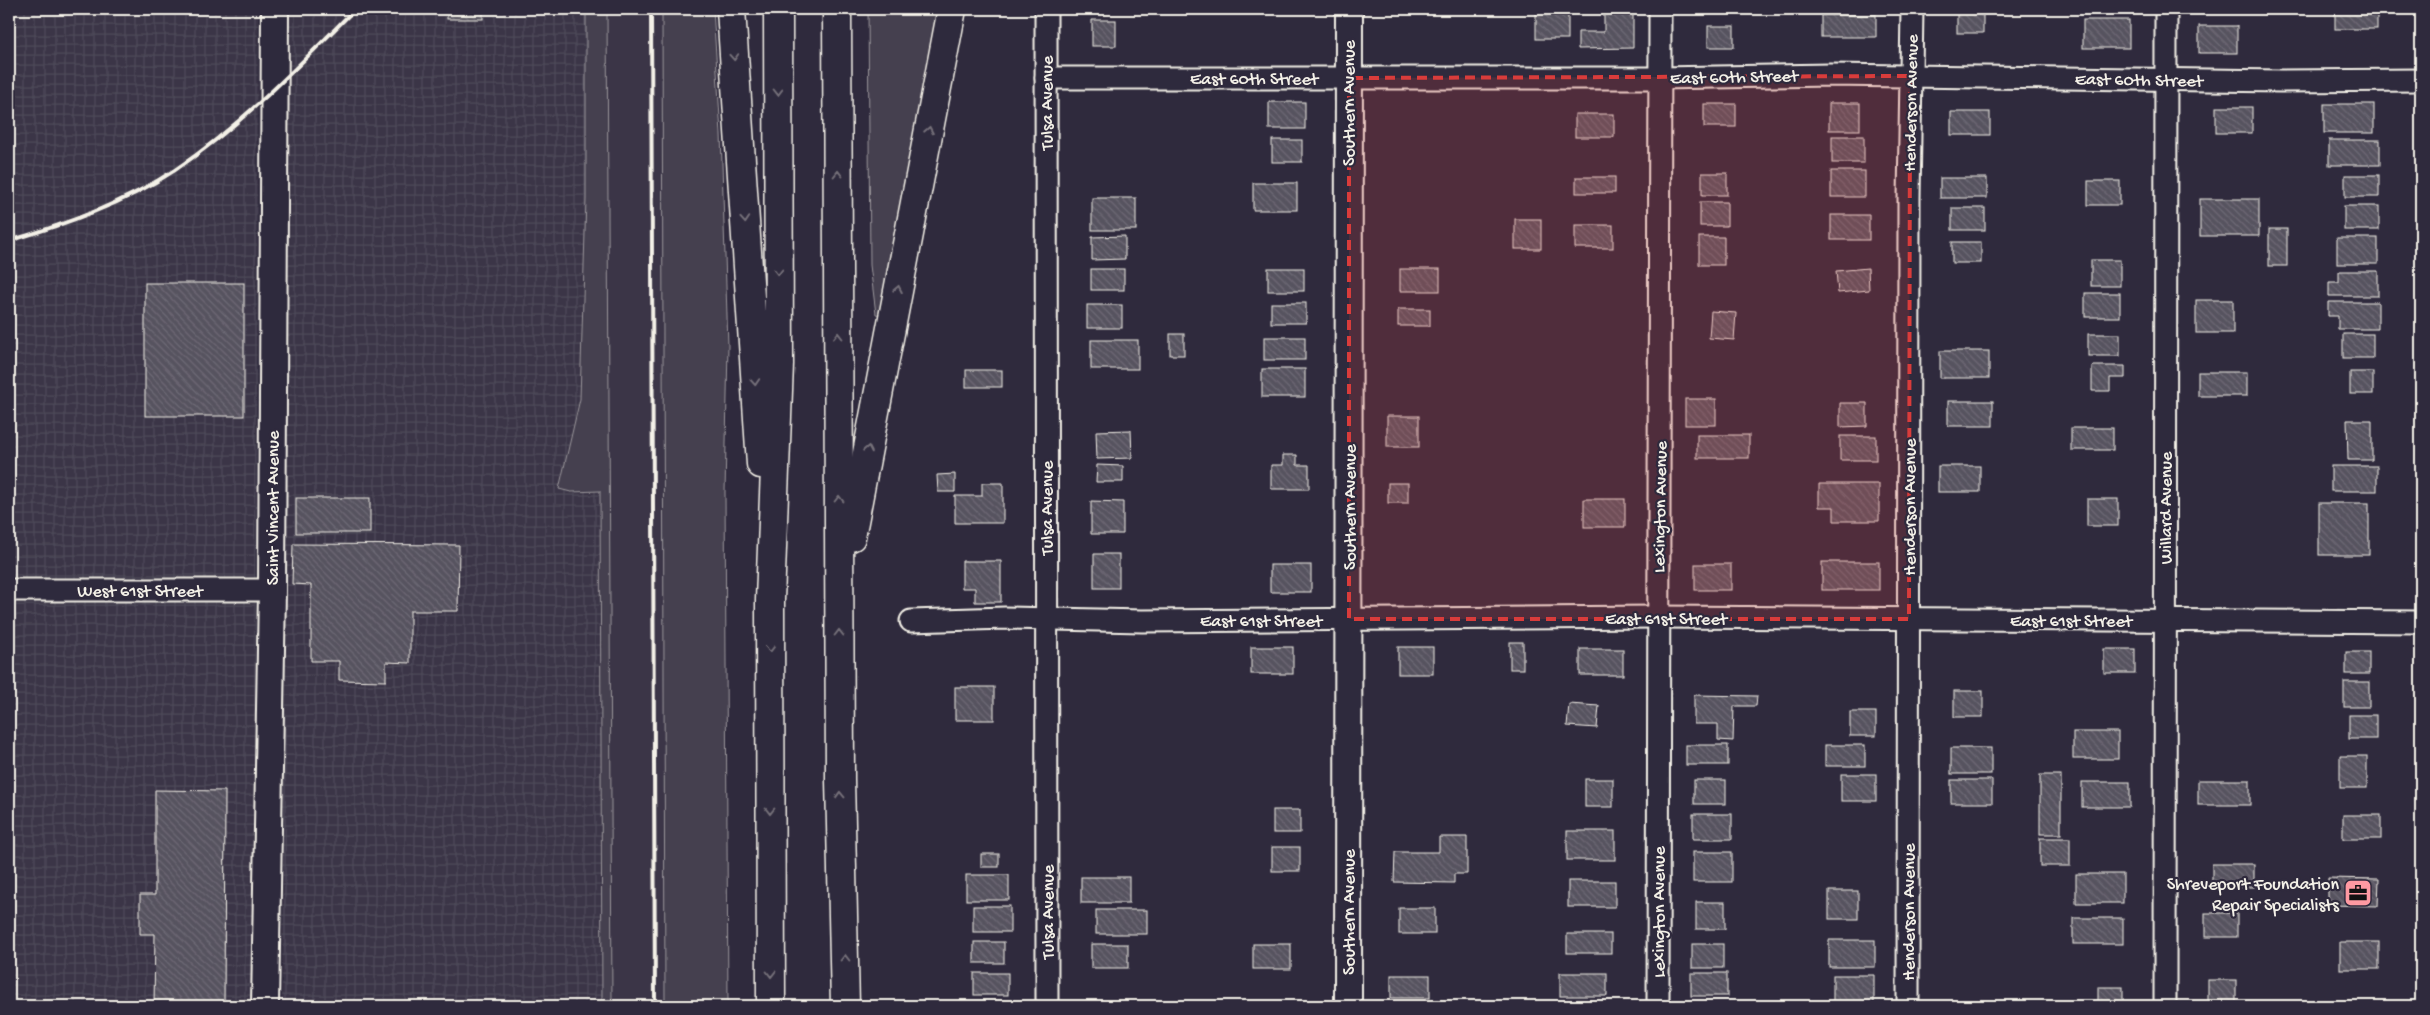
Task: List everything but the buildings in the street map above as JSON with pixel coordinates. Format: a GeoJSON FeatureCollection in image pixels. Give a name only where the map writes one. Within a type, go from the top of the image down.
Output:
{"type":"FeatureCollection","features":[{"type":"Feature","properties":{"kind":"highway"},"geometry":{"type":"LineString","coordinates":[[731,9],[770,600]]}},
{"type":"Feature","properties":{"kind":"highway"},"geometry":{"type":"LineString","coordinates":[[771,1006],[770,600],[778,393],[778,9]]}},
{"type":"Feature","properties":{"kind":"highway"},"geometry":{"type":"LineString","coordinates":[[837,9],[840,779],[845,1006]]}},
{"type":"Feature","properties":{"kind":"highway"},"geometry":{"type":"LineString","coordinates":[[839,600],[952,9]]}},
{"type":"Feature","properties":{"kind":"street","name":"Saint Vincent Avenue"},"geometry":{"type":"LineString","coordinates":[[265,1006],[272,590],[275,9]]}},
{"type":"Feature","properties":{"kind":"street","name":"Tulsa Avenue"},"geometry":{"type":"LineString","coordinates":[[1046,9],[1047,1006]]}},
{"type":"Feature","properties":{"kind":"street","name":"Southern Avenue"},"geometry":{"type":"LineString","coordinates":[[1348,1006],[1349,9]]}},
{"type":"Feature","properties":{"kind":"street","name":"Lexington Avenue"},"geometry":{"type":"LineString","coordinates":[[1658,1006],[1660,9]]}},
{"type":"Feature","properties":{"kind":"street","name":"Henderson Avenue"},"geometry":{"type":"LineString","coordinates":[[1908,1006],[1910,76],[1912,9]]}},
{"type":"Feature","properties":{"kind":"street","name":"Willard Avenue"},"geometry":{"type":"LineString","coordinates":[[2165,1006],[2166,9]]}},
{"type":"Feature","properties":{"kind":"street","name":"East 60th Street"},"geometry":{"type":"LineString","coordinates":[[1046,78],[1910,76],[2282,81],[2421,80]]}},
{"type":"Feature","properties":{"kind":"street","name":"West 61st Street"},"geometry":{"type":"LineString","coordinates":[[9,590],[272,590]]}},
{"type":"Feature","properties":{"kind":"street","name":"East 61st Street"},"geometry":{"type":"LineString","coordinates":[[911,621],[1658,617],[2421,622]]}},
{"type":"Feature","properties":{"kind":"highlighted area"},"geometry":{"type":"Polygon","coordinates":[[[1910,76],[1909,619],[1349,619],[1349,78],[1910,76]]]}},
{"type":"Feature","properties":{"kind":"shaded area"},"geometry":{"type":"Polygon","coordinates":[[[9,9],[258,9],[254,1006],[9,1006],[9,9]]]}},
{"type":"Feature","properties":{"kind":"shaded area"},"geometry":{"type":"Polygon","coordinates":[[[285,9],[586,9],[586,199],[580,399],[559,488],[571,492],[600,491],[602,1006],[282,1006],[285,9]]]}},
{"type":"Feature","properties":{"kind":"shaded area"},"geometry":{"type":"Polygon","coordinates":[[[586,9],[607,9],[612,1006],[602,1006],[600,491],[571,492],[559,489],[580,399],[586,199],[586,9]]]}},
{"type":"Feature","properties":{"kind":"shaded area"},"geometry":{"type":"Polygon","coordinates":[[[607,9],[662,9],[665,1006],[612,1006],[607,9]]]}},
{"type":"Feature","properties":{"kind":"shaded area"},"geometry":{"type":"Polygon","coordinates":[[[662,9],[713,9],[721,134],[728,346],[725,492],[728,1006],[665,1006],[662,9]]]}},
{"type":"Feature","properties":{"kind":"shaded area"},"geometry":{"type":"Polygon","coordinates":[[[868,9],[942,9],[883,315],[876,314],[870,265],[868,9]]]}},
{"type":"Feature","properties":{"kind":"railway"},"geometry":{"type":"LineString","coordinates":[[9,241],[95,212],[136,193],[175,170],[247,114],[355,9]]}},
{"type":"Feature","properties":{"kind":"railway"},"geometry":{"type":"LineString","coordinates":[[651,9],[655,1006]]}},
{"type":"Feature","properties":{"kind":"place","name":"Shreveport Foundation Repair Specialists"},"geometry":{"type":"Point","coordinates":[2358,893]}}]}
